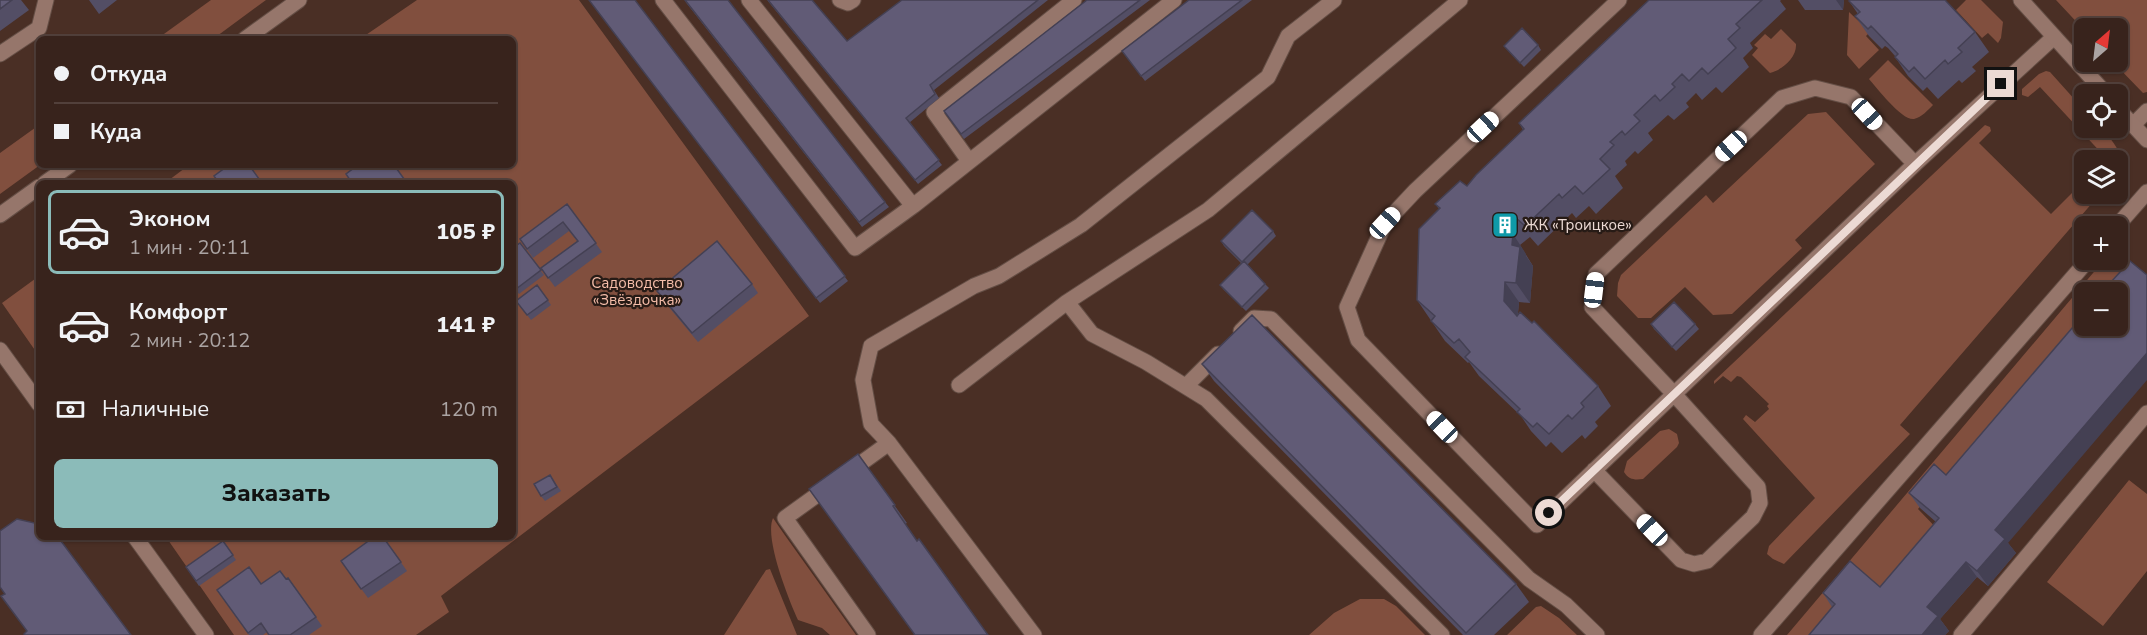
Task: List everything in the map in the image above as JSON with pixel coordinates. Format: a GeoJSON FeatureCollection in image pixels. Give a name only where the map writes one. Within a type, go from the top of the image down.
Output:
{"type":"FeatureCollection","features":[{"type":"Feature","properties":{"kind":"street"},"geometry":{"type":"LineString","coordinates":[[0,54],[39,28],[46,0]]}},
{"type":"Feature","properties":{"kind":"street"},"geometry":{"type":"LineString","coordinates":[[249,36],[299,0]]}},
{"type":"Feature","properties":{"kind":"street"},"geometry":{"type":"LineString","coordinates":[[663,0],[855,248],[913,206],[1174,0]]}},
{"type":"Feature","properties":{"kind":"street"},"geometry":{"type":"LineString","coordinates":[[749,0],[913,206]]}},
{"type":"Feature","properties":{"kind":"street"},"geometry":{"type":"LineString","coordinates":[[840,0],[848,3],[853,0]]}},
{"type":"Feature","properties":{"kind":"street"},"geometry":{"type":"LineString","coordinates":[[969,161],[934,112],[1074,0]]}},
{"type":"Feature","properties":{"kind":"street"},"geometry":{"type":"LineString","coordinates":[[1034,635],[889,443],[871,424],[862,380],[871,346],[974,286],[999,276],[1081,225],[1268,77],[1288,36],[1334,0]]}},
{"type":"Feature","properties":{"kind":"street"},"geometry":{"type":"LineString","coordinates":[[958,385],[1067,303],[1208,210],[1460,0]]}},
{"type":"Feature","properties":{"kind":"street"},"geometry":{"type":"LineString","coordinates":[[1618,0],[1415,191],[1385,223],[1347,308],[1358,340],[1537,525],[1915,164],[2054,37]]}},
{"type":"Feature","properties":{"kind":"street"},"geometry":{"type":"LineString","coordinates":[[2021,0],[2097,84]]}},
{"type":"Feature","properties":{"kind":"street"},"geometry":{"type":"LineString","coordinates":[[1594,470],[1681,560],[1694,564],[1707,561],[1753,517],[1760,503],[1758,487],[1592,307],[1596,274],[1782,98],[1815,88],[1851,97],[1915,164]]}},
{"type":"Feature","properties":{"kind":"street"},"geometry":{"type":"LineString","coordinates":[[2133,125],[2147,111]]}},
{"type":"Feature","properties":{"kind":"street"},"geometry":{"type":"LineString","coordinates":[[2128,119],[2147,141]]}},
{"type":"Feature","properties":{"kind":"street"},"geometry":{"type":"LineString","coordinates":[[49,180],[66,168]]}},
{"type":"Feature","properties":{"kind":"street"},"geometry":{"type":"LineString","coordinates":[[0,215],[36,189]]}},
{"type":"Feature","properties":{"kind":"street"},"geometry":{"type":"LineString","coordinates":[[2126,216],[2147,192]]}},
{"type":"Feature","properties":{"kind":"street"},"geometry":{"type":"LineString","coordinates":[[1761,635],[2079,270]]}},
{"type":"Feature","properties":{"kind":"street"},"geometry":{"type":"LineString","coordinates":[[1067,303],[1092,334],[1146,362],[1206,399],[1442,635]]}},
{"type":"Feature","properties":{"kind":"street"},"geometry":{"type":"LineString","coordinates":[[1186,386],[1254,318],[1271,319],[1529,579],[1566,605],[1597,635]]}},
{"type":"Feature","properties":{"kind":"street"},"geometry":{"type":"LineString","coordinates":[[0,350],[36,400]]}},
{"type":"Feature","properties":{"kind":"street"},"geometry":{"type":"LineString","coordinates":[[1961,635],[2147,413]]}},
{"type":"Feature","properties":{"kind":"street"},"geometry":{"type":"LineString","coordinates":[[868,635],[785,518],[889,443]]}},
{"type":"Feature","properties":{"kind":"street"},"geometry":{"type":"LineString","coordinates":[[137,540],[206,635]]}},
{"type":"Feature","properties":{"kind":"green space"},"geometry":{"type":"Polygon","coordinates":[[[211,0],[266,0],[217,36],[161,36],[211,0]]]}},
{"type":"Feature","properties":{"kind":"green space","name":"Садоводство «Звёздочка»"},"geometry":{"type":"Polygon","coordinates":[[[417,0],[579,0],[809,316],[516,539],[516,180],[169,180],[185,168],[516,168],[516,36],[364,36],[417,0]]]}},
{"type":"Feature","properties":{"kind":"green space"},"geometry":{"type":"Polygon","coordinates":[[[1966,0],[1981,0],[2003,22],[1998,43],[1988,33],[1982,38],[1956,10],[1966,0]]]}},
{"type":"Feature","properties":{"kind":"green space"},"geometry":{"type":"Polygon","coordinates":[[[2056,0],[2147,0],[2147,92],[2143,93],[2123,72],[2128,72],[2128,18],[2074,19],[2056,0]]]}},
{"type":"Feature","properties":{"kind":"green space"},"geometry":{"type":"Polygon","coordinates":[[[1849,12],[1870,32],[1866,36],[1879,50],[1859,69],[1847,55],[1849,12]]]}},
{"type":"Feature","properties":{"kind":"green space"},"geometry":{"type":"Polygon","coordinates":[[[1781,29],[1796,44],[1796,49],[1788,63],[1770,73],[1752,55],[1758,48],[1754,45],[1765,34],[1771,39],[1781,29]]]}},
{"type":"Feature","properties":{"kind":"green space"},"geometry":{"type":"Polygon","coordinates":[[[1888,60],[1933,105],[1920,117],[1914,119],[1903,115],[1869,79],[1888,60]]]}},
{"type":"Feature","properties":{"kind":"green space"},"geometry":{"type":"Polygon","coordinates":[[[2050,72],[2074,99],[2074,124],[2040,87],[2028,97],[2022,95],[2022,89],[2039,74],[2050,72]]]}},
{"type":"Feature","properties":{"kind":"green space"},"geometry":{"type":"Polygon","coordinates":[[[1826,112],[1875,164],[1795,240],[1802,248],[1732,314],[1713,315],[1685,287],[1651,318],[1638,318],[1617,296],[1621,275],[1706,195],[1713,203],[1808,114],[1826,112]]]}},
{"type":"Feature","properties":{"kind":"green space"},"geometry":{"type":"Polygon","coordinates":[[[1985,125],[1990,127],[1991,131],[1979,143],[2051,214],[2074,191],[2074,204],[2091,204],[2081,216],[2074,216],[2074,224],[1900,425],[1910,434],[1784,564],[1767,554],[1769,546],[1815,498],[1743,419],[1746,415],[1755,422],[1769,409],[1767,406],[1769,404],[1741,377],[1737,376],[1731,382],[1723,376],[1714,384],[1714,381],[1985,125]]]}},
{"type":"Feature","properties":{"kind":"green space"},"geometry":{"type":"Polygon","coordinates":[[[36,127],[36,168],[0,194],[0,153],[36,127]]]}},
{"type":"Feature","properties":{"kind":"green space"},"geometry":{"type":"Polygon","coordinates":[[[2087,138],[2110,138],[2117,150],[2099,150],[2087,138]]]}},
{"type":"Feature","properties":{"kind":"green space"},"geometry":{"type":"Polygon","coordinates":[[[2128,269],[2133,272],[2124,282],[2085,282],[2096,270],[2128,269]]]}},
{"type":"Feature","properties":{"kind":"green space"},"geometry":{"type":"Polygon","coordinates":[[[36,278],[36,352],[2,303],[36,278]]]}},
{"type":"Feature","properties":{"kind":"green space"},"geometry":{"type":"Polygon","coordinates":[[[2074,295],[2076,336],[1946,475],[1918,509],[1945,537],[1830,635],[1787,635],[2074,295]]]}},
{"type":"Feature","properties":{"kind":"green space"},"geometry":{"type":"Polygon","coordinates":[[[1669,429],[1677,434],[1679,443],[1677,447],[1643,479],[1628,477],[1624,472],[1627,461],[1660,431],[1669,429]]]}},
{"type":"Feature","properties":{"kind":"green space"},"geometry":{"type":"Polygon","coordinates":[[[2129,480],[2147,494],[2147,571],[2103,626],[2047,582],[2129,480]]]}},
{"type":"Feature","properties":{"kind":"green space"},"geometry":{"type":"Polygon","coordinates":[[[773,518],[856,635],[830,635],[822,628],[798,620],[775,554],[771,527],[773,518]]]}},
{"type":"Feature","properties":{"kind":"green space","name":"Садоводство «Звёздочка»"},"geometry":{"type":"Polygon","coordinates":[[[168,540],[515,540],[441,596],[449,612],[416,635],[234,635],[168,540]]]}},
{"type":"Feature","properties":{"kind":"green space"},"geometry":{"type":"Polygon","coordinates":[[[770,569],[797,635],[724,635],[766,570],[770,569]]]}},
{"type":"Feature","properties":{"kind":"green space"},"geometry":{"type":"Polygon","coordinates":[[[1360,599],[1384,599],[1396,606],[1425,635],[1309,635],[1334,613],[1360,599]]]}},
{"type":"Feature","properties":{"kind":"green space"},"geometry":{"type":"Polygon","coordinates":[[[1541,606],[1559,618],[1577,635],[1507,635],[1536,607],[1541,606]]]}},
{"type":"Feature","properties":{"kind":"building"},"geometry":{"type":"Polygon","coordinates":[[[0,0],[12,0],[0,9],[0,0]]]}},
{"type":"Feature","properties":{"kind":"building"},"geometry":{"type":"Polygon","coordinates":[[[589,0],[635,0],[845,276],[816,298],[589,0]]]}},
{"type":"Feature","properties":{"kind":"building"},"geometry":{"type":"Polygon","coordinates":[[[685,0],[728,0],[885,202],[859,222],[685,0]]]}},
{"type":"Feature","properties":{"kind":"building"},"geometry":{"type":"Polygon","coordinates":[[[768,0],[812,0],[847,41],[902,0],[1038,0],[930,85],[935,94],[906,118],[939,160],[915,180],[768,0]]]}},
{"type":"Feature","properties":{"kind":"building"},"geometry":{"type":"Polygon","coordinates":[[[1087,0],[1140,0],[961,134],[944,111],[1087,0]]]}},
{"type":"Feature","properties":{"kind":"building"},"geometry":{"type":"Polygon","coordinates":[[[1189,0],[1242,0],[1141,76],[1122,51],[1189,0]]]}},
{"type":"Feature","properties":{"kind":"building","name":"ЖК «Троицкое»"},"geometry":{"type":"Polygon","coordinates":[[[1649,0],[1762,0],[1736,24],[1740,28],[1728,39],[1736,48],[1708,74],[1702,68],[1689,81],[1682,74],[1672,84],[1675,87],[1660,101],[1655,95],[1634,115],[1640,121],[1625,135],[1622,131],[1610,142],[1614,145],[1600,159],[1610,169],[1583,194],[1575,186],[1562,198],[1559,194],[1525,226],[1516,218],[1505,227],[1513,234],[1512,245],[1520,247],[1516,283],[1505,282],[1504,301],[1517,316],[1520,312],[1532,323],[1534,321],[1598,386],[1581,403],[1584,407],[1572,419],[1568,415],[1549,434],[1537,423],[1533,427],[1517,412],[1520,409],[1465,357],[1470,352],[1459,339],[1454,343],[1431,321],[1435,316],[1417,300],[1419,229],[1440,208],[1435,204],[1460,181],[1467,186],[1524,129],[1519,123],[1649,0]]]}},
{"type":"Feature","properties":{"kind":"building"},"geometry":{"type":"Polygon","coordinates":[[[1850,0],[1945,0],[1975,32],[1958,48],[1962,52],[1948,64],[1945,60],[1925,79],[1914,67],[1909,72],[1895,57],[1898,54],[1874,29],[1871,26],[1868,29],[1855,16],[1860,12],[1850,0]]]}},
{"type":"Feature","properties":{"kind":"building"},"geometry":{"type":"Polygon","coordinates":[[[1522,28],[1538,45],[1520,63],[1504,46],[1522,28]]]}},
{"type":"Feature","properties":{"kind":"building"},"geometry":{"type":"Polygon","coordinates":[[[225,168],[251,168],[260,180],[217,180],[214,176],[225,168]]]}},
{"type":"Feature","properties":{"kind":"building"},"geometry":{"type":"Polygon","coordinates":[[[354,168],[396,168],[405,180],[350,180],[346,174],[354,168]]]}},
{"type":"Feature","properties":{"kind":"building"},"geometry":{"type":"Polygon","coordinates":[[[567,204],[596,243],[548,278],[541,268],[578,241],[563,222],[527,249],[520,239],[567,204]]]}},
{"type":"Feature","properties":{"kind":"building"},"geometry":{"type":"Polygon","coordinates":[[[1252,210],[1273,231],[1242,262],[1221,241],[1252,210]]]}},
{"type":"Feature","properties":{"kind":"building"},"geometry":{"type":"Polygon","coordinates":[[[717,241],[752,284],[692,333],[657,291],[717,241]]]}},
{"type":"Feature","properties":{"kind":"building"},"geometry":{"type":"Polygon","coordinates":[[[520,243],[541,270],[516,289],[516,246],[520,243]]]}},
{"type":"Feature","properties":{"kind":"building"},"geometry":{"type":"Polygon","coordinates":[[[1244,261],[1265,284],[1242,307],[1220,285],[1244,261]]]}},
{"type":"Feature","properties":{"kind":"building"},"geometry":{"type":"Polygon","coordinates":[[[2130,261],[2147,275],[2147,353],[1995,530],[2005,539],[1977,571],[1966,562],[1927,607],[1938,616],[1922,635],[1809,635],[1835,604],[1823,593],[1850,561],[1880,587],[1939,518],[1909,493],[1934,464],[1946,475],[2074,326],[2074,336],[2128,336],[2128,282],[2111,282],[2122,270],[2128,270],[2130,261]]]}},
{"type":"Feature","properties":{"kind":"building"},"geometry":{"type":"Polygon","coordinates":[[[537,285],[548,300],[527,315],[516,301],[537,285]]]}},
{"type":"Feature","properties":{"kind":"building"},"geometry":{"type":"Polygon","coordinates":[[[1674,302],[1695,324],[1672,347],[1651,324],[1674,302]]]}},
{"type":"Feature","properties":{"kind":"building"},"geometry":{"type":"Polygon","coordinates":[[[1252,315],[1516,584],[1466,633],[1202,364],[1252,315]]]}},
{"type":"Feature","properties":{"kind":"building"},"geometry":{"type":"Polygon","coordinates":[[[858,454],[895,505],[893,506],[917,541],[919,539],[988,635],[915,635],[809,489],[858,454]]]}},
{"type":"Feature","properties":{"kind":"building"},"geometry":{"type":"Polygon","coordinates":[[[550,475],[557,487],[541,496],[534,484],[550,475]]]}},
{"type":"Feature","properties":{"kind":"building"},"geometry":{"type":"Polygon","coordinates":[[[17,519],[36,523],[36,540],[60,540],[131,635],[25,635],[27,631],[1,596],[5,594],[0,587],[0,531],[17,519]]]}},
{"type":"Feature","properties":{"kind":"building"},"geometry":{"type":"Polygon","coordinates":[[[370,540],[385,540],[401,562],[361,589],[341,561],[370,540]]]}},
{"type":"Feature","properties":{"kind":"building"},"geometry":{"type":"Polygon","coordinates":[[[223,541],[233,555],[196,581],[186,567],[223,541]]]}},
{"type":"Feature","properties":{"kind":"building"},"geometry":{"type":"Polygon","coordinates":[[[249,567],[261,584],[280,571],[286,579],[288,578],[316,617],[290,635],[269,635],[261,623],[248,633],[217,590],[249,567]]]}},
{"type":"Feature","properties":{"kind":"place","name":"ЖК «Троицкое»"},"geometry":{"type":"Point","coordinates":[1505,225]}},
{"type":"Feature","properties":{"kind":"route"},"geometry":{"type":"LineString","coordinates":[[1549,513],[2001,84]]}}]}
